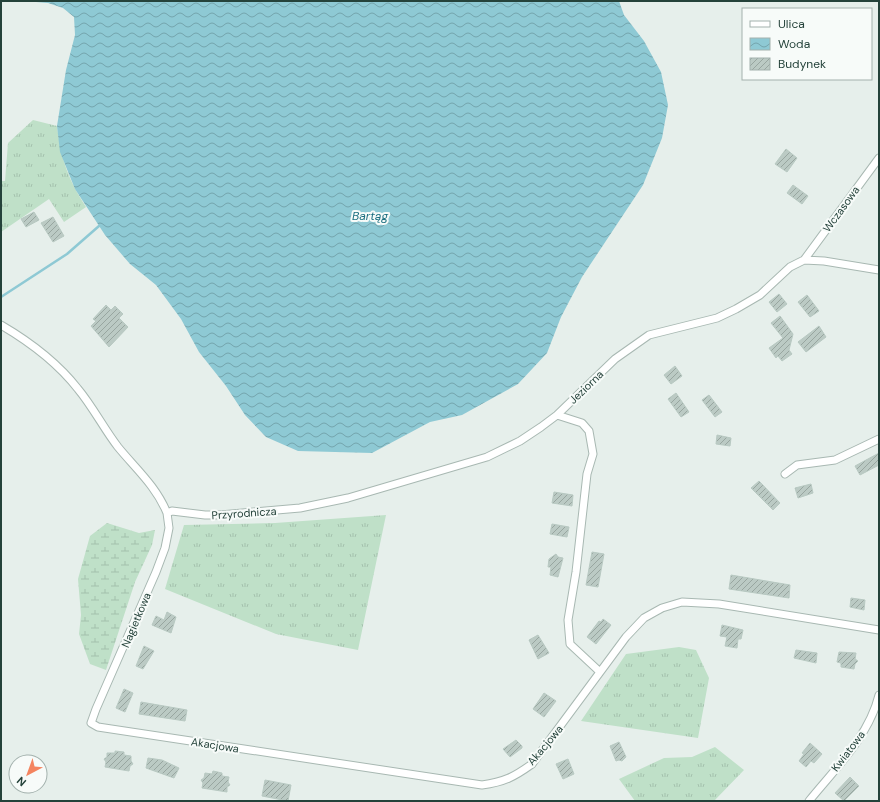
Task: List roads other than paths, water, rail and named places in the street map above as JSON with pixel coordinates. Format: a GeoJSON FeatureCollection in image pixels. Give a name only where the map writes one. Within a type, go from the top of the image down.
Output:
{"type":"FeatureCollection","features":[{"type":"Feature","properties":{"kind":"street","name":"Wczasowa"},"geometry":{"type":"LineString","coordinates":[[804,260],[879,158]]}},
{"type":"Feature","properties":{"kind":"street"},"geometry":{"type":"LineString","coordinates":[[804,260],[824,261],[879,270]]}},
{"type":"Feature","properties":{"kind":"street","name":"Jeziorna"},"geometry":{"type":"LineString","coordinates":[[600,672],[570,644],[568,620],[577,564],[588,474],[593,454],[591,439],[589,431],[582,423],[556,415],[615,359],[637,343],[659,331],[717,318],[736,309],[760,295],[790,267],[804,260]]}},
{"type":"Feature","properties":{"kind":"street"},"geometry":{"type":"LineString","coordinates":[[1,325],[32,344],[63,371],[79,390],[118,446],[149,481],[162,501],[167,513]]}},
{"type":"Feature","properties":{"kind":"street","name":"Przyrodnicza"},"geometry":{"type":"LineString","coordinates":[[167,513],[172,511],[205,516],[255,513],[300,508],[348,498],[487,457],[520,441],[556,415]]}},
{"type":"Feature","properties":{"kind":"street"},"geometry":{"type":"LineString","coordinates":[[785,474],[797,465],[835,460],[879,438]]}},
{"type":"Feature","properties":{"kind":"street","name":"Nagietkowa"},"geometry":{"type":"LineString","coordinates":[[91,723],[165,548],[169,528],[167,513]]}},
{"type":"Feature","properties":{"kind":"street","name":"Akacjowa"},"geometry":{"type":"LineString","coordinates":[[91,723],[98,727],[482,785],[500,782],[515,776],[532,764],[626,637],[644,618],[662,608],[682,602],[719,604],[879,630]]}},
{"type":"Feature","properties":{"kind":"street","name":"Kwiatowa"},"geometry":{"type":"LineString","coordinates":[[811,800],[861,737],[876,707],[879,695]]}},
{"type":"Feature","properties":{"kind":"water","name":"Bartąg"},"geometry":{"type":"Polygon","coordinates":[[[24,1],[619,1],[624,15],[644,41],[661,72],[668,105],[662,138],[643,185],[582,277],[561,317],[547,353],[518,384],[462,415],[430,422],[372,453],[298,451],[266,437],[245,415],[226,386],[199,352],[181,319],[156,285],[130,264],[105,235],[75,189],[60,152],[57,126],[66,70],[75,35],[74,17],[63,8],[48,3],[24,1]]]}},
{"type":"Feature","properties":{"kind":"waterway"},"geometry":{"type":"LineString","coordinates":[[1,297],[67,254],[99,226]]}}]}
